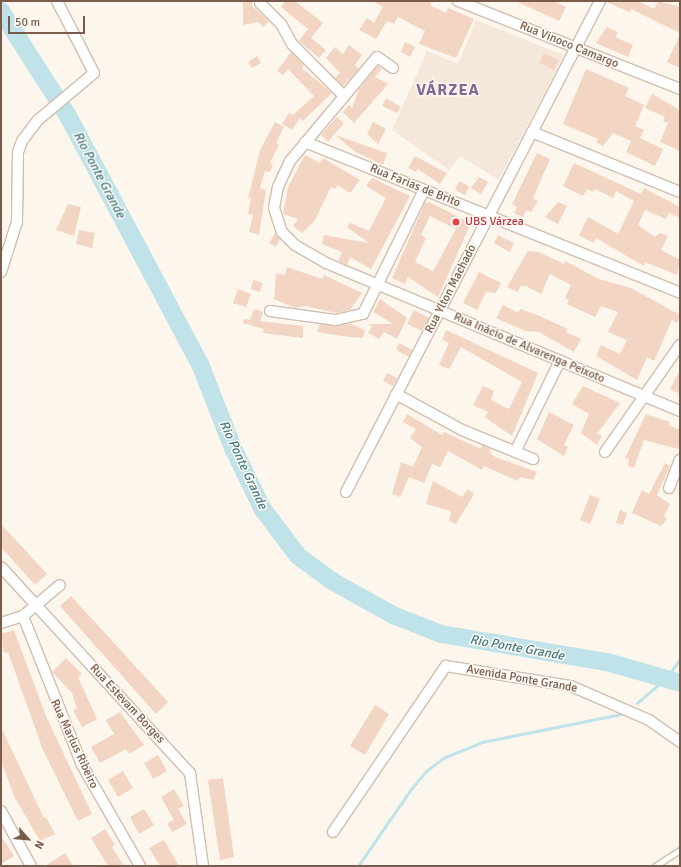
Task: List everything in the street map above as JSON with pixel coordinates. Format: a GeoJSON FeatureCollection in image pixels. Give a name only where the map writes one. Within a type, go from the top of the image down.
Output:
{"type":"FeatureCollection","features":[{"type":"Feature","properties":{"kind":"street"},"geometry":{"type":"LineString","coordinates":[[1,272],[17,222],[18,152],[22,141],[38,120],[94,73],[57,1]]}},
{"type":"Feature","properties":{"kind":"street","name":"Rua Vinoco Camargo"},"geometry":{"type":"LineString","coordinates":[[458,1],[680,88]]}},
{"type":"Feature","properties":{"kind":"street","name":"Rua Ylton Machado"},"geometry":{"type":"LineString","coordinates":[[346,492],[600,1]]}},
{"type":"Feature","properties":{"kind":"street"},"geometry":{"type":"LineString","coordinates":[[260,3],[281,24],[292,44],[344,96]]}},
{"type":"Feature","properties":{"kind":"street"},"geometry":{"type":"LineString","coordinates":[[305,142],[377,57],[393,68]]}},
{"type":"Feature","properties":{"kind":"street"},"geometry":{"type":"LineString","coordinates":[[532,132],[680,192]]}},
{"type":"Feature","properties":{"kind":"street","name":"Rua Farias de Brito"},"geometry":{"type":"LineString","coordinates":[[305,142],[680,293]]}},
{"type":"Feature","properties":{"kind":"street","name":"Rua Inácio de Alvarenga Peixoto"},"geometry":{"type":"LineString","coordinates":[[305,142],[278,187],[274,208],[277,225],[308,254],[378,285],[680,411]]}},
{"type":"Feature","properties":{"kind":"street"},"geometry":{"type":"LineString","coordinates":[[270,311],[316,320],[354,319],[363,314],[424,190]]}},
{"type":"Feature","properties":{"kind":"street"},"geometry":{"type":"LineString","coordinates":[[605,452],[680,345]]}},
{"type":"Feature","properties":{"kind":"street"},"geometry":{"type":"LineString","coordinates":[[515,452],[560,361]]}},
{"type":"Feature","properties":{"kind":"street"},"geometry":{"type":"LineString","coordinates":[[396,394],[462,430],[533,459]]}},
{"type":"Feature","properties":{"kind":"street"},"geometry":{"type":"LineString","coordinates":[[669,488],[680,460]]}},
{"type":"Feature","properties":{"kind":"street","name":"Rua Estevam Borges"},"geometry":{"type":"LineString","coordinates":[[1,567],[190,773],[203,866]]}},
{"type":"Feature","properties":{"kind":"street"},"geometry":{"type":"LineString","coordinates":[[1,623],[24,616],[60,585]]}},
{"type":"Feature","properties":{"kind":"street","name":"Rua Marlus Ribeiro"},"geometry":{"type":"LineString","coordinates":[[24,616],[82,765],[140,866]]}},
{"type":"Feature","properties":{"kind":"street","name":"Avenida Ponte Grande"},"geometry":{"type":"LineString","coordinates":[[333,832],[446,666],[571,686],[649,720],[680,742]]}},
{"type":"Feature","properties":{"kind":"street"},"geometry":{"type":"LineString","coordinates":[[1,811],[31,866]]}},
{"type":"Feature","properties":{"kind":"lane"},"geometry":{"type":"LineString","coordinates":[[655,866],[680,850]]}},
{"type":"Feature","properties":{"kind":"shaded area"},"geometry":{"type":"Polygon","coordinates":[[[476,20],[564,55],[499,180],[460,156],[449,170],[392,130],[427,51],[458,64],[476,20]]]}},
{"type":"Feature","properties":{"kind":"building"},"geometry":{"type":"Polygon","coordinates":[[[243,1],[252,1],[252,6],[269,21],[263,27],[258,22],[243,25],[243,1]]]}},
{"type":"Feature","properties":{"kind":"building"},"geometry":{"type":"Polygon","coordinates":[[[285,1],[295,1],[323,23],[311,38],[326,50],[319,58],[299,41],[308,29],[281,7],[285,1]]]}},
{"type":"Feature","properties":{"kind":"building"},"geometry":{"type":"Polygon","coordinates":[[[372,1],[432,1],[430,5],[446,13],[448,8],[474,19],[456,58],[419,44],[425,31],[398,17],[394,24],[387,21],[376,39],[359,30],[367,18],[374,23],[383,7],[372,1]]]}},
{"type":"Feature","properties":{"kind":"building"},"geometry":{"type":"Polygon","coordinates":[[[515,1],[553,1],[566,7],[559,21],[515,1]]]}},
{"type":"Feature","properties":{"kind":"building"},"geometry":{"type":"Polygon","coordinates":[[[638,1],[654,9],[658,1],[680,7],[680,33],[631,9],[630,12],[606,2],[638,1]]]}},
{"type":"Feature","properties":{"kind":"building"},"geometry":{"type":"Polygon","coordinates":[[[607,27],[618,32],[615,37],[633,45],[628,57],[596,43],[607,27]]]}},
{"type":"Feature","properties":{"kind":"building"},"geometry":{"type":"Polygon","coordinates":[[[680,35],[680,68],[667,62],[680,35]]]}},
{"type":"Feature","properties":{"kind":"building"},"geometry":{"type":"Polygon","coordinates":[[[405,42],[415,47],[410,57],[401,52],[405,42]]]}},
{"type":"Feature","properties":{"kind":"building"},"geometry":{"type":"Polygon","coordinates":[[[349,45],[362,55],[355,65],[359,69],[343,86],[335,78],[340,73],[326,58],[335,47],[343,54],[349,45]]]}},
{"type":"Feature","properties":{"kind":"building"},"geometry":{"type":"Polygon","coordinates":[[[291,52],[304,65],[302,68],[332,93],[303,121],[300,118],[292,130],[282,124],[289,113],[293,115],[314,96],[288,69],[283,75],[277,71],[291,52]]]}},
{"type":"Feature","properties":{"kind":"building"},"geometry":{"type":"Polygon","coordinates":[[[544,53],[558,60],[554,70],[539,63],[544,53]]]}},
{"type":"Feature","properties":{"kind":"building"},"geometry":{"type":"Polygon","coordinates":[[[257,56],[261,63],[252,68],[248,62],[257,56]]]}},
{"type":"Feature","properties":{"kind":"building"},"geometry":{"type":"Polygon","coordinates":[[[378,66],[382,69],[375,77],[388,84],[354,123],[343,112],[349,105],[352,108],[359,89],[378,66]]]}},
{"type":"Feature","properties":{"kind":"building"},"geometry":{"type":"Polygon","coordinates":[[[586,69],[629,88],[625,96],[644,105],[635,126],[644,130],[640,138],[663,149],[655,166],[626,152],[631,141],[613,133],[603,146],[596,142],[598,139],[563,124],[586,69]]]}},
{"type":"Feature","properties":{"kind":"building"},"geometry":{"type":"Polygon","coordinates":[[[652,94],[680,110],[680,151],[660,142],[668,123],[663,121],[665,117],[645,108],[652,94]]]}},
{"type":"Feature","properties":{"kind":"building"},"geometry":{"type":"Polygon","coordinates":[[[386,98],[401,107],[397,113],[382,106],[386,98]]]}},
{"type":"Feature","properties":{"kind":"building"},"geometry":{"type":"Polygon","coordinates":[[[337,117],[344,123],[328,142],[321,135],[337,117]]]}},
{"type":"Feature","properties":{"kind":"building"},"geometry":{"type":"Polygon","coordinates":[[[275,122],[284,127],[276,143],[279,145],[270,163],[273,164],[270,172],[265,171],[260,188],[266,190],[259,235],[249,232],[253,215],[248,214],[251,198],[248,198],[260,150],[275,122]]]}},
{"type":"Feature","properties":{"kind":"building"},"geometry":{"type":"Polygon","coordinates":[[[373,122],[386,129],[378,144],[367,134],[373,122]]]}},
{"type":"Feature","properties":{"kind":"building"},"geometry":{"type":"Polygon","coordinates":[[[335,135],[387,153],[383,165],[354,151],[335,135]]]}},
{"type":"Feature","properties":{"kind":"building"},"geometry":{"type":"Polygon","coordinates":[[[537,153],[550,159],[533,198],[538,201],[531,212],[526,210],[523,217],[514,213],[517,207],[512,204],[537,153]]]}},
{"type":"Feature","properties":{"kind":"building"},"geometry":{"type":"Polygon","coordinates":[[[305,155],[320,163],[323,158],[360,180],[350,193],[338,185],[335,189],[331,187],[315,220],[302,233],[293,226],[298,219],[283,214],[288,187],[305,155]]]}},
{"type":"Feature","properties":{"kind":"building"},"geometry":{"type":"Polygon","coordinates":[[[415,156],[447,173],[440,184],[418,169],[416,172],[408,168],[415,156]]]}},
{"type":"Feature","properties":{"kind":"building"},"geometry":{"type":"Polygon","coordinates":[[[574,163],[641,194],[644,188],[680,207],[680,218],[669,213],[666,219],[645,210],[638,225],[655,237],[660,233],[668,236],[661,250],[680,260],[677,275],[645,262],[644,266],[596,238],[593,243],[579,235],[588,217],[618,234],[634,201],[616,191],[613,198],[595,189],[593,192],[587,189],[583,196],[563,186],[574,163]]]}},
{"type":"Feature","properties":{"kind":"building"},"geometry":{"type":"Polygon","coordinates":[[[479,177],[488,182],[481,194],[471,188],[479,177]]]}},
{"type":"Feature","properties":{"kind":"building"},"geometry":{"type":"Polygon","coordinates":[[[372,178],[410,196],[371,269],[350,257],[347,265],[338,261],[342,252],[322,244],[324,235],[369,243],[347,227],[350,223],[369,231],[386,198],[366,186],[372,178]]]}},
{"type":"Feature","properties":{"kind":"building"},"geometry":{"type":"Polygon","coordinates":[[[459,181],[469,186],[465,195],[455,190],[459,181]]]}},
{"type":"Feature","properties":{"kind":"building"},"geometry":{"type":"Polygon","coordinates":[[[429,202],[471,223],[438,297],[408,277],[405,284],[392,278],[425,203],[429,202]],[[430,216],[421,235],[426,238],[415,262],[433,271],[456,229],[430,216]]]}},
{"type":"Feature","properties":{"kind":"building"},"geometry":{"type":"Polygon","coordinates":[[[558,202],[567,206],[558,224],[545,217],[558,202]]]}},
{"type":"Feature","properties":{"kind":"building"},"geometry":{"type":"Polygon","coordinates":[[[68,204],[81,207],[74,236],[56,230],[68,204]]]}},
{"type":"Feature","properties":{"kind":"building"},"geometry":{"type":"Polygon","coordinates":[[[79,230],[95,233],[92,248],[76,244],[79,230]]]}},
{"type":"Feature","properties":{"kind":"building"},"geometry":{"type":"Polygon","coordinates":[[[275,233],[280,239],[276,247],[269,243],[275,233]]]}},
{"type":"Feature","properties":{"kind":"building"},"geometry":{"type":"Polygon","coordinates":[[[498,235],[514,243],[510,252],[494,243],[498,235]]]}},
{"type":"Feature","properties":{"kind":"building"},"geometry":{"type":"Polygon","coordinates":[[[528,251],[539,252],[564,264],[565,261],[599,279],[631,288],[680,315],[677,323],[672,320],[654,361],[647,357],[637,380],[596,356],[601,345],[620,354],[627,340],[608,332],[618,312],[601,306],[595,317],[567,304],[569,300],[565,298],[571,285],[550,274],[541,294],[526,286],[520,286],[518,292],[507,287],[528,251]]]}},
{"type":"Feature","properties":{"kind":"building"},"geometry":{"type":"Polygon","coordinates":[[[287,267],[322,279],[324,275],[362,293],[350,310],[336,313],[305,306],[295,308],[274,299],[276,273],[285,275],[287,267]]]}},
{"type":"Feature","properties":{"kind":"building"},"geometry":{"type":"Polygon","coordinates":[[[479,272],[501,283],[496,293],[486,292],[477,310],[463,303],[479,272]]]}},
{"type":"Feature","properties":{"kind":"building"},"geometry":{"type":"Polygon","coordinates":[[[253,280],[263,283],[260,292],[251,289],[253,280]]]}},
{"type":"Feature","properties":{"kind":"building"},"geometry":{"type":"Polygon","coordinates":[[[238,289],[251,294],[246,307],[233,303],[238,289]]]}},
{"type":"Feature","properties":{"kind":"building"},"geometry":{"type":"Polygon","coordinates":[[[380,299],[407,318],[397,339],[384,332],[379,339],[368,333],[372,326],[368,324],[393,324],[373,312],[380,299]]]}},
{"type":"Feature","properties":{"kind":"building"},"geometry":{"type":"Polygon","coordinates":[[[503,305],[518,313],[520,309],[535,314],[568,329],[566,332],[581,339],[574,352],[539,332],[525,331],[496,318],[503,305]]]}},
{"type":"Feature","properties":{"kind":"building"},"geometry":{"type":"Polygon","coordinates":[[[254,309],[263,312],[260,321],[303,326],[303,338],[263,333],[264,329],[243,323],[244,319],[250,320],[254,309]]]}},
{"type":"Feature","properties":{"kind":"building"},"geometry":{"type":"Polygon","coordinates":[[[414,310],[429,318],[422,331],[407,324],[414,310]]]}},
{"type":"Feature","properties":{"kind":"building"},"geometry":{"type":"Polygon","coordinates":[[[320,324],[351,324],[365,330],[363,338],[349,337],[317,332],[320,324]]]}},
{"type":"Feature","properties":{"kind":"building"},"geometry":{"type":"Polygon","coordinates":[[[446,330],[538,373],[512,436],[485,417],[488,412],[473,405],[483,386],[494,391],[491,400],[509,409],[522,382],[461,347],[449,369],[439,365],[449,343],[442,340],[446,330]]]}},
{"type":"Feature","properties":{"kind":"building"},"geometry":{"type":"Polygon","coordinates":[[[399,343],[412,350],[409,357],[396,350],[399,343]]]}},
{"type":"Feature","properties":{"kind":"building"},"geometry":{"type":"Polygon","coordinates":[[[680,370],[680,394],[670,389],[680,370]]]}},
{"type":"Feature","properties":{"kind":"building"},"geometry":{"type":"Polygon","coordinates":[[[387,373],[397,378],[393,386],[383,381],[387,373]]]}},
{"type":"Feature","properties":{"kind":"building"},"geometry":{"type":"Polygon","coordinates":[[[583,386],[620,403],[597,434],[602,436],[597,445],[581,433],[589,414],[572,404],[583,386]]]}},
{"type":"Feature","properties":{"kind":"building"},"geometry":{"type":"Polygon","coordinates":[[[549,412],[574,425],[564,445],[568,447],[564,456],[537,439],[549,412]]]}},
{"type":"Feature","properties":{"kind":"building"},"geometry":{"type":"Polygon","coordinates":[[[407,414],[442,435],[444,432],[481,449],[482,445],[491,449],[490,453],[495,457],[537,472],[533,480],[520,477],[518,481],[484,466],[482,470],[448,451],[440,467],[432,464],[424,483],[409,477],[400,497],[392,494],[401,462],[413,467],[422,447],[410,438],[416,429],[403,422],[407,414]]]}},
{"type":"Feature","properties":{"kind":"building"},"geometry":{"type":"Polygon","coordinates":[[[646,414],[670,422],[668,425],[680,430],[680,443],[678,449],[644,440],[634,468],[628,466],[629,459],[625,458],[646,414]]]}},
{"type":"Feature","properties":{"kind":"building"},"geometry":{"type":"Polygon","coordinates":[[[665,463],[670,466],[657,495],[670,504],[664,516],[667,519],[661,526],[632,513],[642,490],[649,494],[665,463]]]}},
{"type":"Feature","properties":{"kind":"building"},"geometry":{"type":"Polygon","coordinates":[[[433,481],[462,497],[468,489],[474,494],[456,524],[449,521],[451,511],[426,504],[433,481]]]}},
{"type":"Feature","properties":{"kind":"building"},"geometry":{"type":"Polygon","coordinates":[[[590,495],[600,499],[590,524],[580,520],[590,495]]]}},
{"type":"Feature","properties":{"kind":"building"},"geometry":{"type":"Polygon","coordinates":[[[620,510],[627,513],[623,525],[616,523],[620,510]]]}},
{"type":"Feature","properties":{"kind":"building"},"geometry":{"type":"Polygon","coordinates":[[[1,524],[47,574],[35,585],[1,547],[1,524]]]}},
{"type":"Feature","properties":{"kind":"building"},"geometry":{"type":"Polygon","coordinates":[[[71,596],[168,702],[156,714],[60,606],[71,596]]]}},
{"type":"Feature","properties":{"kind":"building"},"geometry":{"type":"Polygon","coordinates":[[[14,630],[46,716],[92,814],[78,821],[43,750],[8,652],[4,653],[1,634],[14,630]]]}},
{"type":"Feature","properties":{"kind":"building"},"geometry":{"type":"Polygon","coordinates":[[[66,658],[82,674],[78,677],[97,719],[82,727],[73,710],[77,708],[72,693],[52,672],[66,658]]]}},
{"type":"Feature","properties":{"kind":"building"},"geometry":{"type":"Polygon","coordinates":[[[375,705],[389,714],[365,755],[350,746],[375,705]]]}},
{"type":"Feature","properties":{"kind":"building"},"geometry":{"type":"Polygon","coordinates":[[[120,712],[144,745],[129,754],[126,749],[100,763],[91,747],[114,734],[106,720],[120,712]]]}},
{"type":"Feature","properties":{"kind":"building"},"geometry":{"type":"Polygon","coordinates":[[[1,727],[44,818],[46,817],[55,834],[40,841],[15,798],[1,761],[1,727]]]}},
{"type":"Feature","properties":{"kind":"building"},"geometry":{"type":"Polygon","coordinates":[[[158,755],[167,771],[153,779],[144,763],[158,755]]]}},
{"type":"Feature","properties":{"kind":"building"},"geometry":{"type":"Polygon","coordinates":[[[123,771],[133,788],[118,797],[108,780],[123,771]]]}},
{"type":"Feature","properties":{"kind":"building"},"geometry":{"type":"Polygon","coordinates":[[[223,778],[234,857],[220,860],[208,780],[223,778]]]}},
{"type":"Feature","properties":{"kind":"building"},"geometry":{"type":"Polygon","coordinates":[[[174,789],[184,806],[178,809],[187,824],[172,832],[167,823],[174,820],[161,797],[174,789]]]}},
{"type":"Feature","properties":{"kind":"building"},"geometry":{"type":"Polygon","coordinates":[[[144,809],[154,825],[139,834],[130,817],[144,809]]]}},
{"type":"Feature","properties":{"kind":"building"},"geometry":{"type":"Polygon","coordinates":[[[105,829],[115,845],[112,847],[124,866],[108,866],[91,838],[105,829]]]}},
{"type":"Feature","properties":{"kind":"building"},"geometry":{"type":"Polygon","coordinates":[[[1,836],[14,856],[1,864],[1,836]]]}},
{"type":"Feature","properties":{"kind":"building"},"geometry":{"type":"Polygon","coordinates":[[[164,840],[179,866],[160,866],[149,848],[164,840]]]}},
{"type":"Feature","properties":{"kind":"building"},"geometry":{"type":"Polygon","coordinates":[[[65,853],[73,866],[45,866],[65,853]]]}},
{"type":"Feature","properties":{"kind":"waterway","name":"Rio Ponte Grande"},"geometry":{"type":"LineString","coordinates":[[1,11],[68,116],[200,364],[233,448],[262,508],[298,556],[332,581],[393,615],[441,634],[607,662],[680,683]]}},
{"type":"Feature","properties":{"kind":"waterway"},"geometry":{"type":"LineString","coordinates":[[637,703],[667,677],[680,659]]}},
{"type":"Feature","properties":{"kind":"waterway"},"geometry":{"type":"LineString","coordinates":[[358,866],[411,789],[426,771],[443,758],[482,742],[621,714]]}},
{"type":"Feature","properties":{"kind":"place","name":"UBS Várzea"},"geometry":{"type":"Point","coordinates":[456,222]}},
{"type":"Feature","properties":{"kind":"district","name":"VÁRZEA"},"geometry":{"type":"Point","coordinates":[448,90]}}]}
